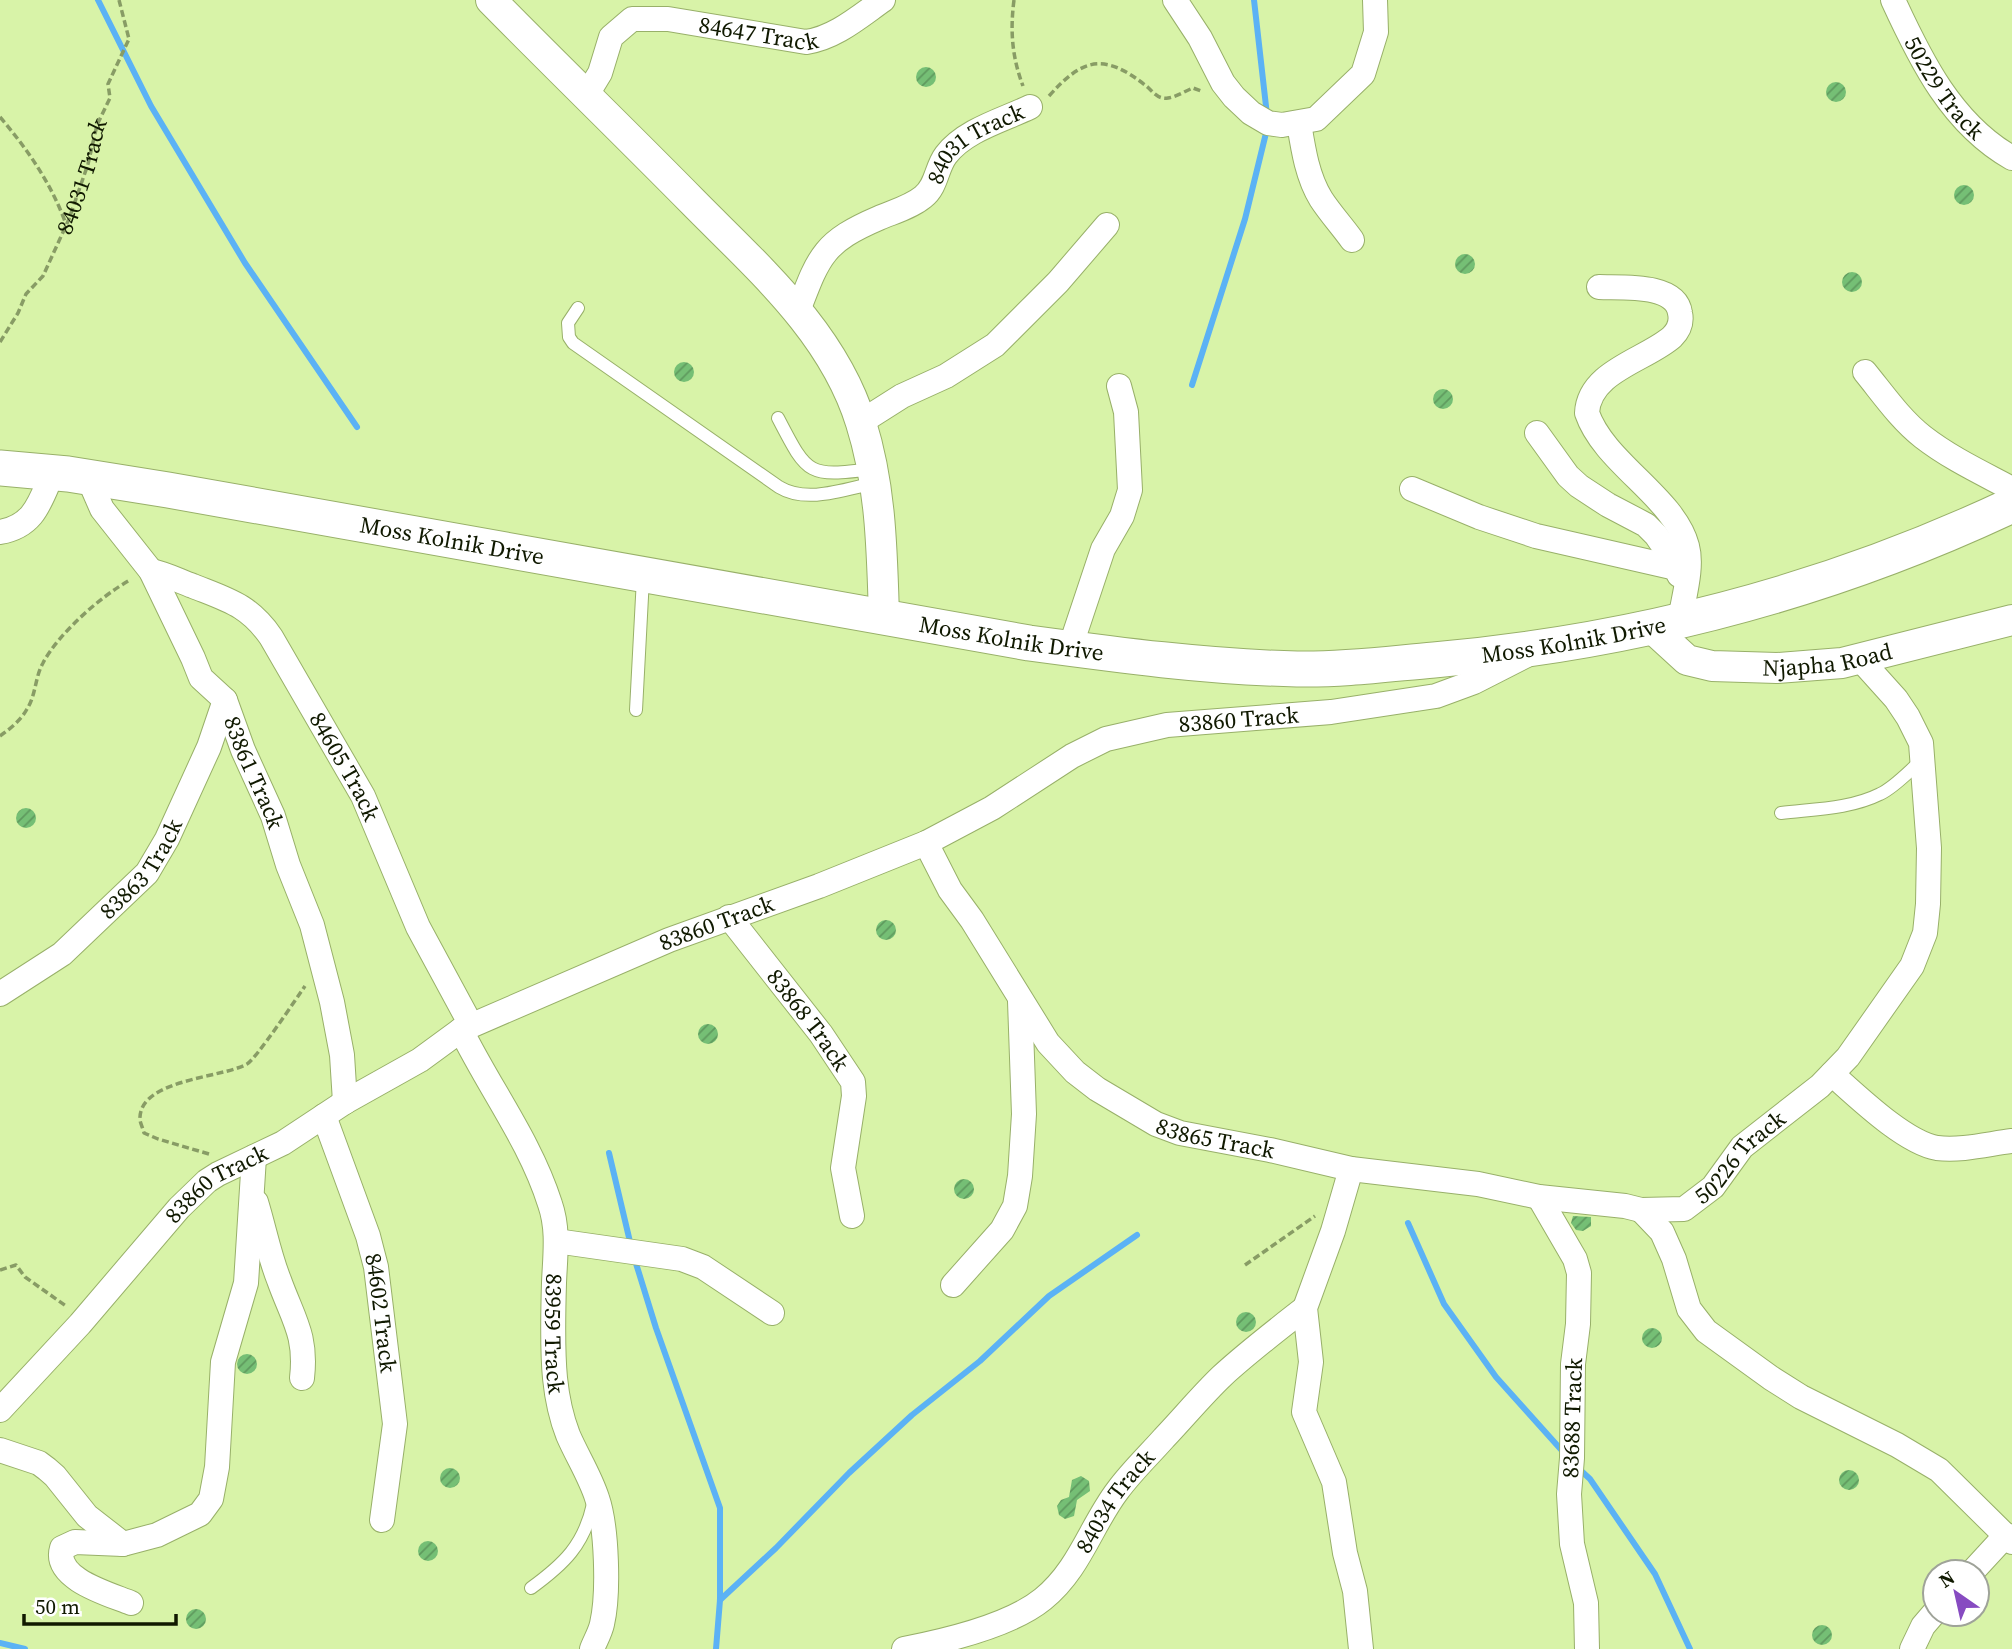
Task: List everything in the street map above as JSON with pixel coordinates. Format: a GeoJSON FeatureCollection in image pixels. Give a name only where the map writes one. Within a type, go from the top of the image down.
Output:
{"type":"FeatureCollection","features":[{"type":"Feature","properties":{"kind":"main road","name":"Moss Kolnik Drive"},"geometry":{"type":"LineString","coordinates":[[0,468],[88,477],[1070,649],[1155,660],[1298,669],[1359,668],[1495,655],[1541,647],[1673,601],[1808,587],[1945,535],[2012,505]]}},
{"type":"Feature","properties":{"kind":"street"},"geometry":{"type":"LineString","coordinates":[[491,0],[752,260],[798,311],[844,382],[861,422],[874,476],[882,544],[884,617]]}},
{"type":"Feature","properties":{"kind":"street","name":"84647 Track"},"geometry":{"type":"LineString","coordinates":[[586,96],[600,73],[611,37],[632,19],[668,19],[806,42],[836,31],[883,0]]}},
{"type":"Feature","properties":{"kind":"street"},"geometry":{"type":"LineString","coordinates":[[1175,0],[1200,38],[1223,83],[1234,97],[1251,113],[1268,123],[1282,125],[1316,119],[1363,74],[1376,32],[1375,0]]}},
{"type":"Feature","properties":{"kind":"street","name":"50229 Track"},"geometry":{"type":"LineString","coordinates":[[1893,0],[1937,85],[1959,116],[1987,142],[2012,158]]}},
{"type":"Feature","properties":{"kind":"street","name":"84031 Track"},"geometry":{"type":"LineString","coordinates":[[798,311],[814,268],[829,248],[865,224],[925,196],[933,186],[945,156],[956,146],[974,133],[1030,107]]}},
{"type":"Feature","properties":{"kind":"street"},"geometry":{"type":"LineString","coordinates":[[1299,123],[1304,150],[1321,199],[1352,240]]}},
{"type":"Feature","properties":{"kind":"street"},"geometry":{"type":"LineString","coordinates":[[861,422],[902,396],[946,376],[995,345],[1050,290],[1107,225]]}},
{"type":"Feature","properties":{"kind":"street"},"geometry":{"type":"LineString","coordinates":[[1600,287],[1657,291],[1668,295],[1680,308],[1678,330],[1659,346],[1606,379],[1590,396],[1587,413],[1601,438],[1633,478],[1663,507],[1680,530],[1688,547],[1673,601]]}},
{"type":"Feature","properties":{"kind":"street"},"geometry":{"type":"LineString","coordinates":[[1865,372],[1895,410],[1922,436],[1970,467],[2012,489]]}},
{"type":"Feature","properties":{"kind":"street"},"geometry":{"type":"LineString","coordinates":[[1070,649],[1103,549],[1122,516],[1129,490],[1126,412],[1119,386]]}},
{"type":"Feature","properties":{"kind":"street"},"geometry":{"type":"LineString","coordinates":[[1537,433],[1568,477],[1608,505],[1646,525],[1656,535],[1673,601]]}},
{"type":"Feature","properties":{"kind":"street"},"geometry":{"type":"LineString","coordinates":[[0,532],[20,526],[30,518],[52,472]]}},
{"type":"Feature","properties":{"kind":"street","name":"83861 Track"},"geometry":{"type":"LineString","coordinates":[[88,477],[102,509],[151,571],[201,678],[225,700],[243,750],[273,816],[288,866],[312,925],[338,1028],[345,1102]]}},
{"type":"Feature","properties":{"kind":"street"},"geometry":{"type":"LineString","coordinates":[[1412,489],[1479,517],[1536,536],[1673,601]]}},
{"type":"Feature","properties":{"kind":"street","name":"84605 Track"},"geometry":{"type":"LineString","coordinates":[[151,571],[236,603],[255,617],[271,637],[363,796],[418,927],[466,1028]]}},
{"type":"Feature","properties":{"kind":"street","name":"Njapha Road"},"geometry":{"type":"LineString","coordinates":[[1673,601],[1687,660],[1712,666],[1822,666],[1860,659],[2012,620]]}},
{"type":"Feature","properties":{"kind":"street","name":"83860 Track"},"geometry":{"type":"LineString","coordinates":[[0,1410],[80,1324],[179,1208],[207,1181],[250,1167],[345,1102],[420,1060],[466,1028],[657,945],[819,886],[926,843],[992,808],[1072,756],[1106,739],[1167,724],[1331,712],[1436,696],[1474,682],[1541,647]]}},
{"type":"Feature","properties":{"kind":"street","name":"50226 Track"},"geometry":{"type":"LineString","coordinates":[[1641,1210],[1684,1209],[1713,1187],[1742,1147],[1820,1086],[1849,1057],[1912,966],[1925,933],[1928,904],[1928,818],[1921,743],[1909,717],[1860,659]]}},
{"type":"Feature","properties":{"kind":"street","name":"83863 Track"},"geometry":{"type":"LineString","coordinates":[[0,993],[62,954],[146,873],[167,839],[204,758],[225,700]]}},
{"type":"Feature","properties":{"kind":"street","name":"83865 Track"},"geometry":{"type":"LineString","coordinates":[[926,843],[950,890],[1048,1043],[1075,1072],[1112,1099],[1156,1124],[1180,1133],[1270,1150],[1348,1178],[1478,1184],[1539,1197],[1641,1210]]}},
{"type":"Feature","properties":{"kind":"street","name":"83868 Track"},"geometry":{"type":"LineString","coordinates":[[729,917],[821,1034],[853,1082],[854,1096],[843,1168],[852,1216]]}},
{"type":"Feature","properties":{"kind":"street"},"geometry":{"type":"LineString","coordinates":[[953,1285],[1002,1230],[1015,1206],[1024,1114],[1020,1000]]}},
{"type":"Feature","properties":{"kind":"street","name":"83959 Track"},"geometry":{"type":"LineString","coordinates":[[466,1028],[481,1070],[537,1167],[555,1221],[553,1335],[559,1406],[595,1493],[602,1517],[605,1575],[602,1624],[592,1649]]}},
{"type":"Feature","properties":{"kind":"street"},"geometry":{"type":"LineString","coordinates":[[1832,1074],[1872,1109],[1922,1143],[1949,1149],[2012,1141]]}},
{"type":"Feature","properties":{"kind":"street","name":"84602 Track"},"geometry":{"type":"LineString","coordinates":[[324,1116],[368,1236],[376,1267],[395,1424],[382,1520]]}},
{"type":"Feature","properties":{"kind":"street"},"geometry":{"type":"LineString","coordinates":[[250,1167],[272,1259],[302,1338],[305,1354],[302,1378]]}},
{"type":"Feature","properties":{"kind":"street"},"geometry":{"type":"LineString","coordinates":[[131,1604],[73,1577],[60,1562],[62,1548],[75,1542],[123,1544],[157,1535],[201,1514],[211,1499],[217,1467],[223,1362],[246,1283],[250,1167]]}},
{"type":"Feature","properties":{"kind":"street"},"geometry":{"type":"LineString","coordinates":[[1348,1178],[1305,1308],[1311,1362],[1304,1412],[1334,1482],[1345,1553],[1355,1591],[1361,1649]]}},
{"type":"Feature","properties":{"kind":"street","name":"83688 Track"},"geometry":{"type":"LineString","coordinates":[[1539,1197],[1575,1259],[1579,1273],[1578,1324],[1573,1364],[1573,1458],[1569,1494],[1572,1544],[1586,1603],[1587,1649]]}},
{"type":"Feature","properties":{"kind":"street"},"geometry":{"type":"LineString","coordinates":[[1641,1210],[1662,1232],[1674,1259],[1689,1309],[1706,1331],[1801,1397],[1897,1445],[1939,1470],[2009,1538],[1987,1558]]}},
{"type":"Feature","properties":{"kind":"street"},"geometry":{"type":"LineString","coordinates":[[556,1241],[682,1259],[703,1267],[772,1314]]}},
{"type":"Feature","properties":{"kind":"street","name":"84034 Track"},"geometry":{"type":"LineString","coordinates":[[904,1649],[946,1640],[989,1625],[1032,1607],[1045,1597],[1080,1556],[1116,1492],[1135,1469],[1223,1375],[1305,1308]]}},
{"type":"Feature","properties":{"kind":"street"},"geometry":{"type":"LineString","coordinates":[[0,1450],[39,1463],[47,1469],[87,1516],[123,1544]]}},
{"type":"Feature","properties":{"kind":"street"},"geometry":{"type":"LineString","coordinates":[[1912,1649],[1922,1628]]}},
{"type":"Feature","properties":{"kind":"lane"},"geometry":{"type":"LineString","coordinates":[[578,308],[568,323],[569,337],[573,343],[789,494],[813,495],[874,476]]}},
{"type":"Feature","properties":{"kind":"lane"},"geometry":{"type":"LineString","coordinates":[[779,418],[803,463],[830,474],[874,476]]}},
{"type":"Feature","properties":{"kind":"lane"},"geometry":{"type":"LineString","coordinates":[[636,709],[644,574]]}},
{"type":"Feature","properties":{"kind":"lane"},"geometry":{"type":"LineString","coordinates":[[1781,813],[1847,805],[1874,797],[1887,790],[1923,759]]}},
{"type":"Feature","properties":{"kind":"lane"},"geometry":{"type":"LineString","coordinates":[[531,1588],[556,1570],[583,1537],[595,1493]]}},
{"type":"Feature","properties":{"kind":"path","name":"84031 Track"},"geometry":{"type":"LineString","coordinates":[[0,342],[26,294],[43,276],[66,225],[88,164],[97,125],[110,98],[108,84],[129,39],[119,0]]}},
{"type":"Feature","properties":{"kind":"path"},"geometry":{"type":"LineString","coordinates":[[1014,0],[1012,48],[1030,107]]}},
{"type":"Feature","properties":{"kind":"path","name":"84031 Track"},"geometry":{"type":"LineString","coordinates":[[1030,107],[1034,111],[1067,76],[1098,62],[1119,68],[1159,97],[1168,98],[1193,88],[1217,96],[1234,97]]}},
{"type":"Feature","properties":{"kind":"path"},"geometry":{"type":"LineString","coordinates":[[0,117],[27,149],[55,195],[66,225]]}},
{"type":"Feature","properties":{"kind":"path"},"geometry":{"type":"LineString","coordinates":[[0,737],[28,709],[44,660],[70,629],[120,585],[151,571]]}},
{"type":"Feature","properties":{"kind":"path"},"geometry":{"type":"LineString","coordinates":[[250,1167],[144,1133],[140,1117],[145,1103],[155,1094],[172,1086],[247,1063],[321,964]]}},
{"type":"Feature","properties":{"kind":"path"},"geometry":{"type":"LineString","coordinates":[[1245,1265],[1317,1215],[1348,1178]]}},
{"type":"Feature","properties":{"kind":"path"},"geometry":{"type":"LineString","coordinates":[[0,1270],[16,1265],[25,1277],[63,1303],[80,1324]]}},
{"type":"Feature","properties":{"kind":"building"},"geometry":{"type":"Polygon","coordinates":[[[926,67],[933,70],[936,77],[933,84],[926,87],[919,84],[916,77],[919,70],[926,67]]]}},
{"type":"Feature","properties":{"kind":"building"},"geometry":{"type":"Polygon","coordinates":[[[1836,82],[1843,85],[1846,92],[1843,99],[1836,102],[1829,99],[1826,92],[1829,85],[1836,82]]]}},
{"type":"Feature","properties":{"kind":"building"},"geometry":{"type":"Polygon","coordinates":[[[1964,185],[1971,188],[1974,195],[1971,202],[1964,205],[1957,202],[1954,195],[1957,188],[1964,185]]]}},
{"type":"Feature","properties":{"kind":"building"},"geometry":{"type":"Polygon","coordinates":[[[1465,254],[1472,257],[1475,264],[1472,271],[1465,274],[1458,271],[1455,264],[1458,257],[1465,254]]]}},
{"type":"Feature","properties":{"kind":"building"},"geometry":{"type":"Polygon","coordinates":[[[1852,272],[1859,275],[1862,282],[1859,289],[1852,292],[1845,289],[1842,282],[1845,275],[1852,272]]]}},
{"type":"Feature","properties":{"kind":"building"},"geometry":{"type":"Polygon","coordinates":[[[684,362],[691,365],[694,372],[691,379],[684,382],[677,379],[674,372],[677,365],[684,362]]]}},
{"type":"Feature","properties":{"kind":"building"},"geometry":{"type":"Polygon","coordinates":[[[1443,389],[1450,392],[1453,399],[1450,406],[1443,409],[1436,406],[1433,399],[1436,392],[1443,389]]]}},
{"type":"Feature","properties":{"kind":"building"},"geometry":{"type":"Polygon","coordinates":[[[26,808],[33,811],[36,818],[33,825],[26,828],[19,825],[16,818],[19,811],[26,808]]]}},
{"type":"Feature","properties":{"kind":"building"},"geometry":{"type":"Polygon","coordinates":[[[886,920],[893,923],[896,930],[893,937],[886,940],[879,937],[876,930],[879,923],[886,920]]]}},
{"type":"Feature","properties":{"kind":"building"},"geometry":{"type":"Polygon","coordinates":[[[708,1024],[715,1027],[718,1034],[715,1041],[708,1044],[701,1041],[698,1034],[701,1027],[708,1024]]]}},
{"type":"Feature","properties":{"kind":"building"},"geometry":{"type":"Polygon","coordinates":[[[964,1179],[971,1182],[974,1189],[971,1196],[964,1199],[957,1196],[954,1189],[957,1182],[964,1179]]]}},
{"type":"Feature","properties":{"kind":"building"},"geometry":{"type":"Polygon","coordinates":[[[1573,1216],[1591,1217],[1591,1226],[1583,1231],[1576,1230],[1571,1223],[1573,1216]]]}},
{"type":"Feature","properties":{"kind":"building"},"geometry":{"type":"Polygon","coordinates":[[[1246,1312],[1253,1315],[1256,1322],[1253,1329],[1246,1332],[1239,1329],[1236,1322],[1239,1315],[1246,1312]]]}},
{"type":"Feature","properties":{"kind":"building"},"geometry":{"type":"Polygon","coordinates":[[[1652,1328],[1659,1331],[1662,1338],[1659,1345],[1652,1348],[1645,1345],[1642,1338],[1645,1331],[1652,1328]]]}},
{"type":"Feature","properties":{"kind":"building"},"geometry":{"type":"Polygon","coordinates":[[[247,1354],[254,1357],[257,1364],[254,1371],[247,1374],[240,1371],[237,1364],[240,1357],[247,1354]]]}},
{"type":"Feature","properties":{"kind":"building"},"geometry":{"type":"Polygon","coordinates":[[[450,1468],[457,1471],[460,1478],[457,1485],[450,1488],[443,1485],[440,1478],[443,1471],[450,1468]]]}},
{"type":"Feature","properties":{"kind":"building"},"geometry":{"type":"Polygon","coordinates":[[[1849,1470],[1856,1473],[1859,1480],[1856,1487],[1849,1490],[1842,1487],[1839,1480],[1842,1473],[1849,1470]]]}},
{"type":"Feature","properties":{"kind":"building"},"geometry":{"type":"Polygon","coordinates":[[[1081,1476],[1089,1481],[1090,1491],[1077,1500],[1074,1516],[1065,1519],[1059,1515],[1057,1506],[1061,1500],[1069,1497],[1072,1480],[1081,1476]]]}},
{"type":"Feature","properties":{"kind":"building"},"geometry":{"type":"Polygon","coordinates":[[[428,1541],[435,1544],[438,1551],[435,1558],[428,1561],[421,1558],[418,1551],[421,1544],[428,1541]]]}},
{"type":"Feature","properties":{"kind":"building"},"geometry":{"type":"Polygon","coordinates":[[[196,1609],[203,1612],[206,1619],[203,1626],[196,1629],[189,1626],[186,1619],[189,1612],[196,1609]]]}},
{"type":"Feature","properties":{"kind":"building"},"geometry":{"type":"Polygon","coordinates":[[[1822,1625],[1829,1628],[1832,1635],[1829,1642],[1822,1645],[1815,1642],[1812,1635],[1815,1628],[1822,1625]]]}},
{"type":"Feature","properties":{"kind":"waterway"},"geometry":{"type":"LineString","coordinates":[[98,0],[151,106],[245,263],[357,427]]}},
{"type":"Feature","properties":{"kind":"waterway"},"geometry":{"type":"LineString","coordinates":[[1254,0],[1267,115]]}},
{"type":"Feature","properties":{"kind":"waterway"},"geometry":{"type":"LineString","coordinates":[[1192,385],[1245,219],[1267,129]]}},
{"type":"Feature","properties":{"kind":"waterway"},"geometry":{"type":"LineString","coordinates":[[609,1153],[631,1246]]}},
{"type":"Feature","properties":{"kind":"waterway"},"geometry":{"type":"LineString","coordinates":[[1408,1223],[1444,1304],[1496,1377],[1565,1454]]}},
{"type":"Feature","properties":{"kind":"waterway"},"geometry":{"type":"LineString","coordinates":[[720,1600],[912,1415],[980,1361],[1049,1296],[1137,1235]]}},
{"type":"Feature","properties":{"kind":"waterway"},"geometry":{"type":"LineString","coordinates":[[634,1257],[656,1328],[720,1508],[720,1600],[716,1649]]}},
{"type":"Feature","properties":{"kind":"waterway"},"geometry":{"type":"LineString","coordinates":[[1577,1467],[1590,1479],[1655,1574],[1690,1649]]}},
{"type":"Feature","properties":{"kind":"waterway"},"geometry":{"type":"LineString","coordinates":[[0,1643],[25,1649]]}}]}
